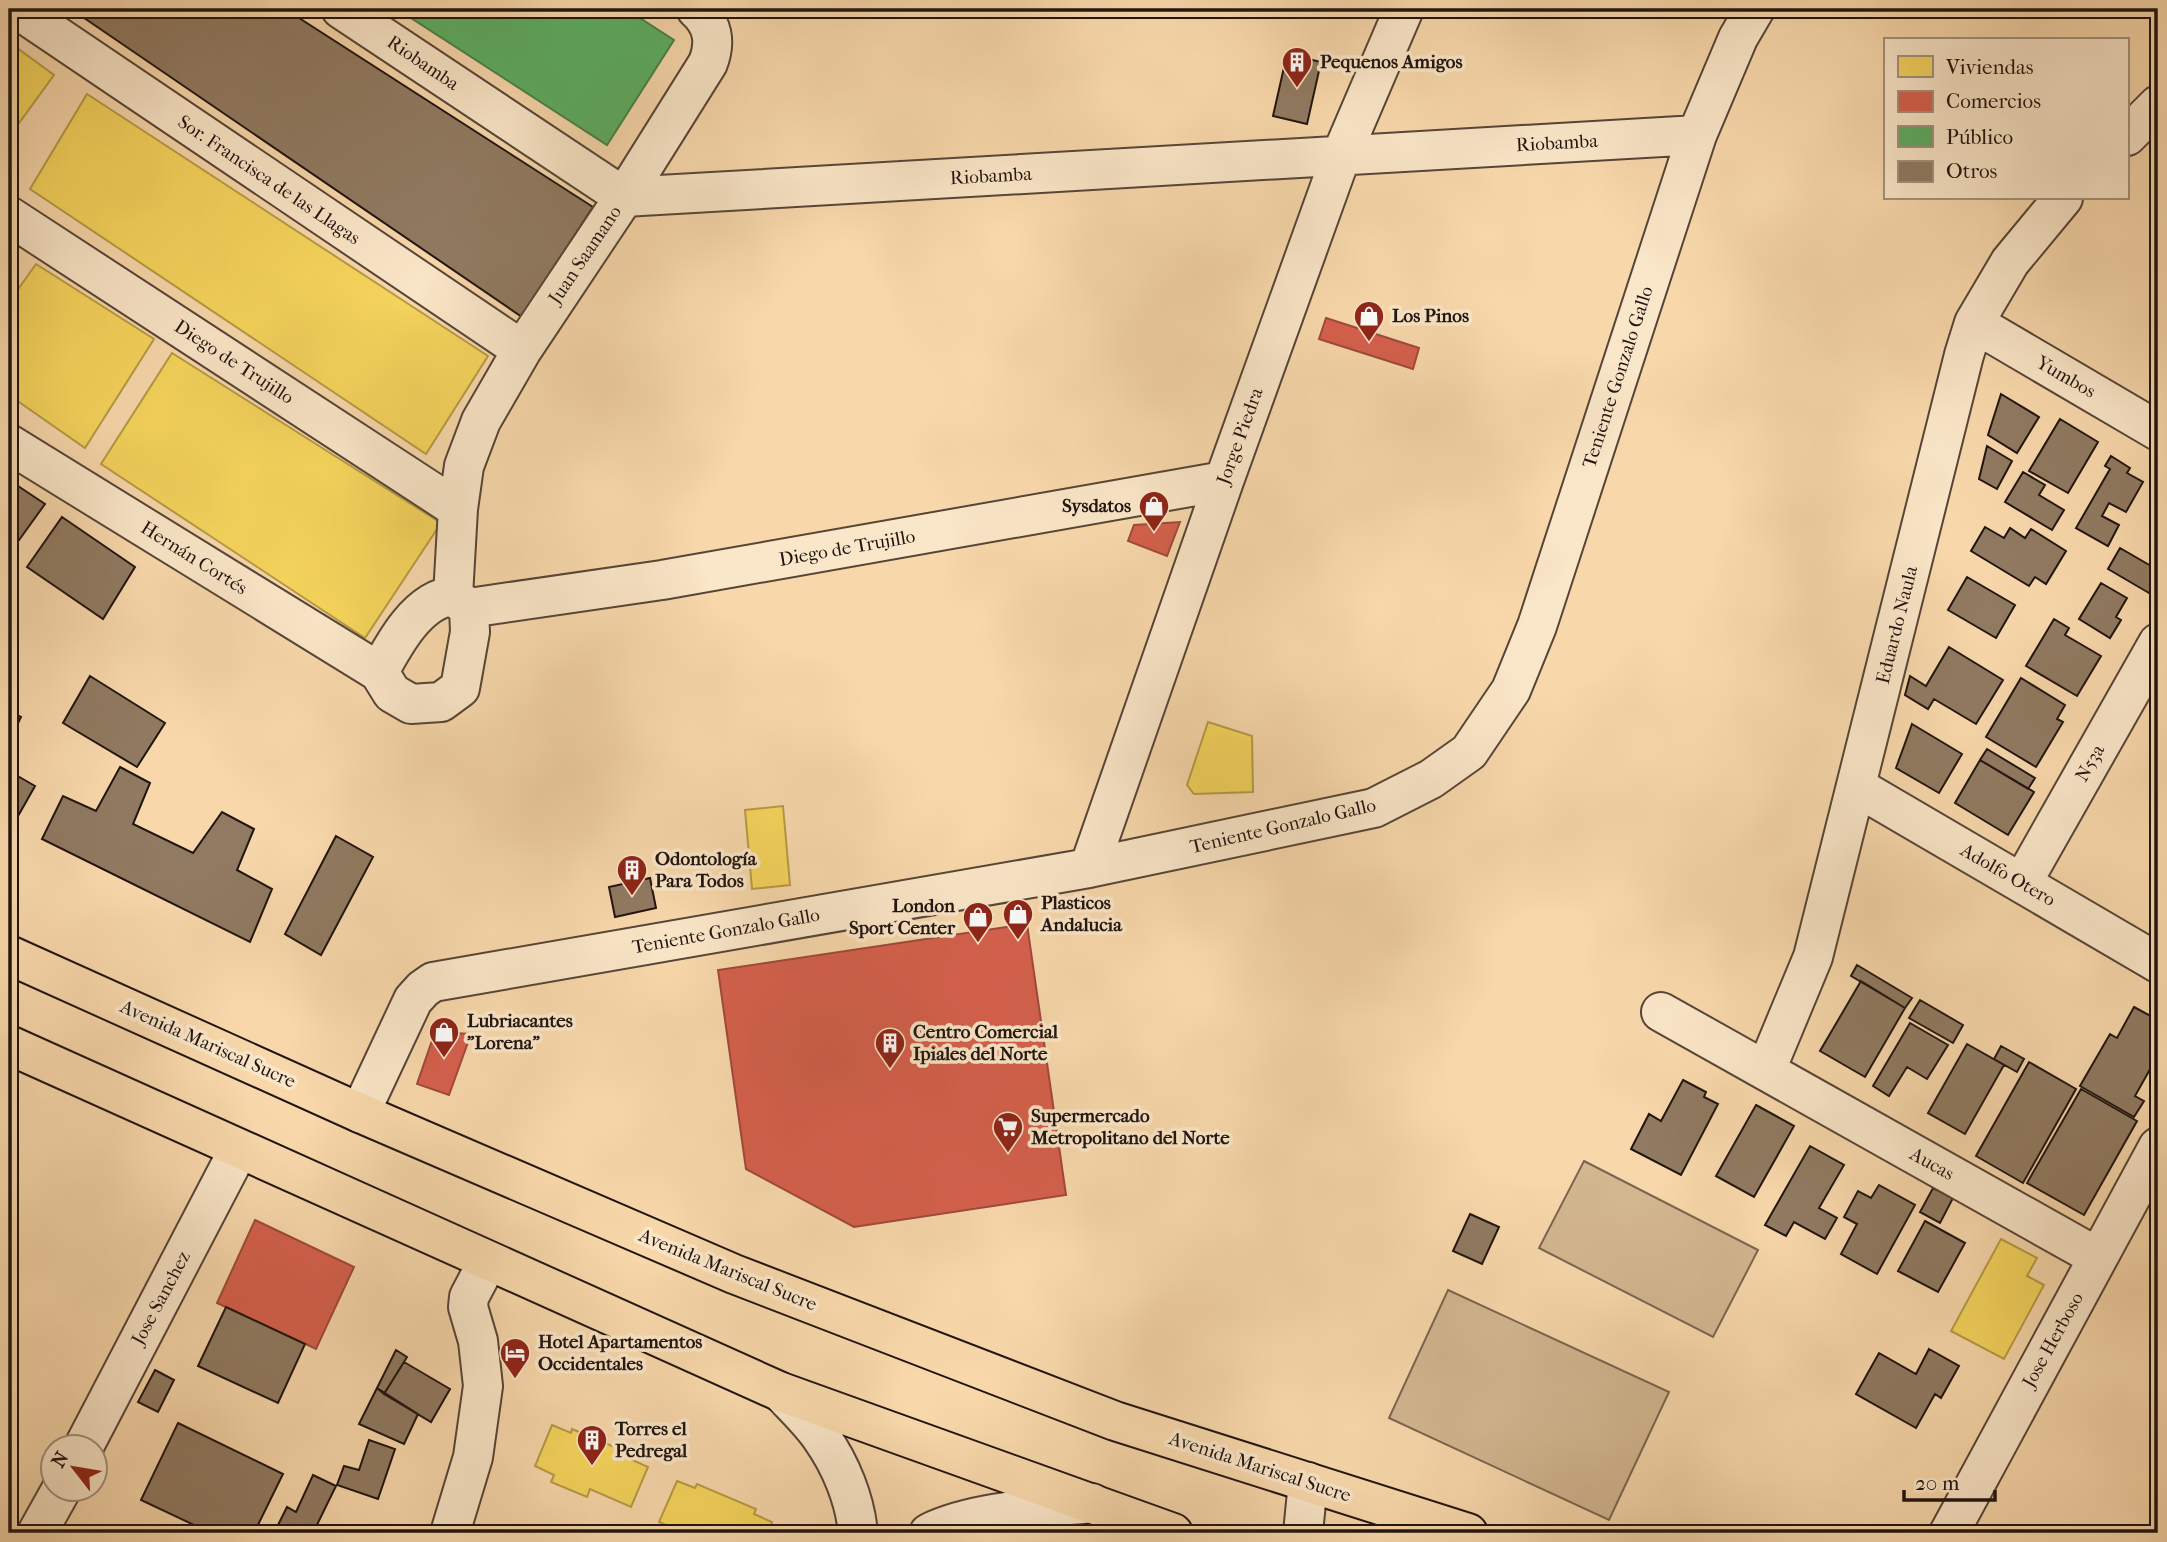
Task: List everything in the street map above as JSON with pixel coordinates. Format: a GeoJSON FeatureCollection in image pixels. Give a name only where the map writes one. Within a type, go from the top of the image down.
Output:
{"type":"FeatureCollection","features":[{"type":"Feature","properties":{"kind":"main road","name":"Avenida Mariscal Sucre"},"geometry":{"type":"LineString","coordinates":[[9,955],[360,1113],[734,1274],[1115,1421],[1468,1533]]}},
{"type":"Feature","properties":{"kind":"main road"},"geometry":{"type":"LineString","coordinates":[[9,1045],[782,1392],[1173,1533]]}},
{"type":"Feature","properties":{"kind":"street","name":"Sor. Francisca de las Llagas"},"geometry":{"type":"LineString","coordinates":[[16,9],[522,351]]}},
{"type":"Feature","properties":{"kind":"street","name":"Riobamba"},"geometry":{"type":"LineString","coordinates":[[341,9],[624,197],[1697,135]]}},
{"type":"Feature","properties":{"kind":"street","name":"Juan Saamano"},"geometry":{"type":"LineString","coordinates":[[461,602],[458,509],[464,466],[481,422],[522,351],[624,197],[708,63],[714,40],[705,17],[696,9]]}},
{"type":"Feature","properties":{"kind":"street","name":"Jorge Piedra"},"geometry":{"type":"LineString","coordinates":[[1089,868],[1341,156],[1404,9]]}},
{"type":"Feature","properties":{"kind":"street","name":"Teniente Gonzalo Gallo"},"geometry":{"type":"LineString","coordinates":[[360,1113],[413,1000],[422,989],[433,982],[1089,868],[1374,808],[1430,779],[1469,752],[1511,690],[1537,626],[1697,135],[1738,38],[1755,9]]}},
{"type":"Feature","properties":{"kind":"street"},"geometry":{"type":"LineString","coordinates":[[2128,135],[2158,105]]}},
{"type":"Feature","properties":{"kind":"street","name":"Eduardo Naula"},"geometry":{"type":"LineString","coordinates":[[1766,1070],[1813,957],[1974,323],[2010,262],[2061,200]]}},
{"type":"Feature","properties":{"kind":"street","name":"Diego de Trujillo"},"geometry":{"type":"LineString","coordinates":[[9,216],[458,509]]}},
{"type":"Feature","properties":{"kind":"street","name":"Yumbos"},"geometry":{"type":"LineString","coordinates":[[1974,323],[2158,431]]}},
{"type":"Feature","properties":{"kind":"street","name":"Hernán Cortés"},"geometry":{"type":"LineString","coordinates":[[9,444],[379,673]]}},
{"type":"Feature","properties":{"kind":"street","name":"Diego de Trujillo"},"geometry":{"type":"LineString","coordinates":[[461,602],[662,580],[1224,481]]}},
{"type":"Feature","properties":{"kind":"street"},"geometry":{"type":"LineString","coordinates":[[440,597],[461,602],[470,632],[460,688],[441,702],[411,704],[392,693],[379,673],[395,642],[427,606],[440,597]]}},
{"type":"Feature","properties":{"kind":"street","name":"N53a"},"geometry":{"type":"LineString","coordinates":[[2022,883],[2158,643]]}},
{"type":"Feature","properties":{"kind":"street","name":"Adolfo Otero"},"geometry":{"type":"LineString","coordinates":[[1857,787],[2158,963]]}},
{"type":"Feature","properties":{"kind":"street","name":"Aucas"},"geometry":{"type":"LineString","coordinates":[[1661,1012],[2083,1250],[2099,1256]]}},
{"type":"Feature","properties":{"kind":"street","name":"Jose Herboso"},"geometry":{"type":"LineString","coordinates":[[1949,1533],[2158,1147]]}},
{"type":"Feature","properties":{"kind":"street","name":"Jose Sanchez"},"geometry":{"type":"LineString","coordinates":[[90,1434],[239,1149]]}},
{"type":"Feature","properties":{"kind":"street"},"geometry":{"type":"LineString","coordinates":[[450,1533],[473,1457],[483,1386],[478,1341],[468,1307],[469,1297],[488,1261]]}},
{"type":"Feature","properties":{"kind":"street"},"geometry":{"type":"LineString","coordinates":[[782,1392],[822,1437],[856,1508],[858,1533]]}},
{"type":"Feature","properties":{"kind":"street"},"geometry":{"type":"LineString","coordinates":[[1303,1533],[1308,1482]]}},
{"type":"Feature","properties":{"kind":"street"},"geometry":{"type":"LineString","coordinates":[[929,1533],[941,1527],[1010,1511],[1092,1503]]}},
{"type":"Feature","properties":{"kind":"street"},"geometry":{"type":"LineString","coordinates":[[37,1533],[53,1504]]}},
{"type":"Feature","properties":{"kind":"shaded area"},"geometry":{"type":"Polygon","coordinates":[[[1584,1161],[1758,1250],[1713,1337],[1539,1248],[1584,1161]]]}},
{"type":"Feature","properties":{"kind":"shaded area"},"geometry":{"type":"Polygon","coordinates":[[[1448,1290],[1669,1392],[1609,1520],[1389,1418],[1448,1290]]]}},
{"type":"Feature","properties":{"kind":"building: Viviendas"},"geometry":{"type":"Polygon","coordinates":[[[9,42],[54,75],[9,137],[9,42]]]}},
{"type":"Feature","properties":{"kind":"building: Viviendas"},"geometry":{"type":"Polygon","coordinates":[[[87,94],[488,356],[426,454],[30,189],[87,94]]]}},
{"type":"Feature","properties":{"kind":"building: Viviendas"},"geometry":{"type":"Polygon","coordinates":[[[36,264],[154,339],[85,448],[9,395],[9,302],[36,264]]]}},
{"type":"Feature","properties":{"kind":"building: Viviendas"},"geometry":{"type":"Polygon","coordinates":[[[172,353],[441,523],[365,638],[101,464],[172,353]]]}},
{"type":"Feature","properties":{"kind":"building: Viviendas"},"geometry":{"type":"Polygon","coordinates":[[[1208,722],[1252,736],[1253,792],[1194,794],[1187,785],[1208,722]]]}},
{"type":"Feature","properties":{"kind":"building: Viviendas"},"geometry":{"type":"Polygon","coordinates":[[[783,806],[790,885],[752,889],[745,810],[783,806]]]}},
{"type":"Feature","properties":{"kind":"building: Viviendas"},"geometry":{"type":"Polygon","coordinates":[[[2001,1239],[2037,1258],[2027,1276],[2044,1285],[2004,1359],[1951,1331],[2001,1239]]]}},
{"type":"Feature","properties":{"kind":"building: Viviendas","name":"Torres el Pedregal"},"geometry":{"type":"Polygon","coordinates":[[[552,1425],[571,1433],[572,1429],[631,1454],[630,1459],[648,1467],[631,1507],[590,1489],[587,1497],[551,1482],[554,1475],[535,1466],[552,1425]]]}},
{"type":"Feature","properties":{"kind":"building: Viviendas","name":"Torres el Pedregal"},"geometry":{"type":"Polygon","coordinates":[[[677,1481],[695,1488],[697,1484],[756,1509],[754,1514],[772,1522],[768,1533],[677,1533],[678,1530],[659,1522],[677,1481]]]}},
{"type":"Feature","properties":{"kind":"building: Comercios","name":"Los Pinos"},"geometry":{"type":"Polygon","coordinates":[[[1326,318],[1419,348],[1413,369],[1319,339],[1326,318]]]}},
{"type":"Feature","properties":{"kind":"building: Comercios","name":"Sysdatos"},"geometry":{"type":"Polygon","coordinates":[[[1180,522],[1167,556],[1128,541],[1134,525],[1180,522]]]}},
{"type":"Feature","properties":{"kind":"building: Comercios","name":"Centro Comercial Ipiales del Norte"},"geometry":{"type":"Polygon","coordinates":[[[1027,924],[1066,1195],[854,1227],[746,1169],[718,970],[1027,924]]]}},
{"type":"Feature","properties":{"kind":"building: Comercios","name":"Lubriacantes \"Lorena\""},"geometry":{"type":"Polygon","coordinates":[[[435,1032],[471,1034],[449,1095],[417,1084],[435,1032]]]}},
{"type":"Feature","properties":{"kind":"building: Comercios"},"geometry":{"type":"Polygon","coordinates":[[[255,1220],[354,1267],[316,1349],[217,1303],[255,1220]]]}},
{"type":"Feature","properties":{"kind":"building: Público"},"geometry":{"type":"Polygon","coordinates":[[[397,9],[626,9],[674,40],[607,145],[397,9]]]}},
{"type":"Feature","properties":{"kind":"building: Otros"},"geometry":{"type":"Polygon","coordinates":[[[71,9],[285,9],[593,207],[522,317],[71,9]]]}},
{"type":"Feature","properties":{"kind":"building: Otros","name":"Pequenos Amigos"},"geometry":{"type":"Polygon","coordinates":[[[1287,54],[1321,62],[1307,124],[1273,116],[1287,54]]]}},
{"type":"Feature","properties":{"kind":"building: Otros"},"geometry":{"type":"Polygon","coordinates":[[[2001,394],[2039,417],[2017,453],[1988,435],[2001,394]]]}},
{"type":"Feature","properties":{"kind":"building: Otros"},"geometry":{"type":"Polygon","coordinates":[[[2060,419],[2098,442],[2068,493],[2029,471],[2060,419]]]}},
{"type":"Feature","properties":{"kind":"building: Otros"},"geometry":{"type":"Polygon","coordinates":[[[1987,446],[2012,461],[1997,489],[1979,479],[1987,446]]]}},
{"type":"Feature","properties":{"kind":"building: Otros"},"geometry":{"type":"Polygon","coordinates":[[[2111,456],[2130,468],[2127,473],[2143,482],[2126,512],[2109,503],[2102,516],[2119,525],[2108,546],[2076,528],[2110,469],[2105,466],[2111,456]]]}},
{"type":"Feature","properties":{"kind":"building: Otros"},"geometry":{"type":"Polygon","coordinates":[[[2023,472],[2045,485],[2039,495],[2064,510],[2052,530],[2005,502],[2023,472]]]}},
{"type":"Feature","properties":{"kind":"building: Otros"},"geometry":{"type":"Polygon","coordinates":[[[9,480],[45,504],[9,554],[9,480]]]}},
{"type":"Feature","properties":{"kind":"building: Otros"},"geometry":{"type":"Polygon","coordinates":[[[62,517],[135,567],[103,619],[27,567],[62,517]]]}},
{"type":"Feature","properties":{"kind":"building: Otros"},"geometry":{"type":"Polygon","coordinates":[[[1985,527],[2004,538],[2010,528],[2025,538],[2031,529],[2066,551],[2046,584],[2035,577],[2029,586],[1971,551],[1985,527]]]}},
{"type":"Feature","properties":{"kind":"building: Otros"},"geometry":{"type":"Polygon","coordinates":[[[2120,548],[2158,570],[2158,578],[2149,593],[2108,569],[2120,548]]]}},
{"type":"Feature","properties":{"kind":"building: Otros"},"geometry":{"type":"Polygon","coordinates":[[[1967,577],[2015,605],[1996,638],[1948,610],[1967,577]]]}},
{"type":"Feature","properties":{"kind":"building: Otros"},"geometry":{"type":"Polygon","coordinates":[[[2101,583],[2127,598],[2116,617],[2121,620],[2110,638],[2079,619],[2101,583]]]}},
{"type":"Feature","properties":{"kind":"building: Otros"},"geometry":{"type":"Polygon","coordinates":[[[2054,619],[2069,628],[2065,635],[2101,656],[2077,696],[2026,666],[2054,619]]]}},
{"type":"Feature","properties":{"kind":"building: Otros"},"geometry":{"type":"Polygon","coordinates":[[[1949,647],[2003,680],[1976,724],[1934,699],[1928,709],[1905,695],[1910,676],[1926,686],[1949,647]]]}},
{"type":"Feature","properties":{"kind":"building: Otros"},"geometry":{"type":"Polygon","coordinates":[[[90,676],[165,723],[137,767],[63,723],[90,676]]]}},
{"type":"Feature","properties":{"kind":"building: Otros"},"geometry":{"type":"Polygon","coordinates":[[[2021,678],[2065,705],[2057,719],[2063,722],[2036,767],[1986,737],[2021,678]]]}},
{"type":"Feature","properties":{"kind":"building: Otros"},"geometry":{"type":"Polygon","coordinates":[[[9,711],[21,717],[9,742],[9,711]]]}},
{"type":"Feature","properties":{"kind":"building: Otros"},"geometry":{"type":"Polygon","coordinates":[[[1912,724],[1962,754],[1939,793],[1896,768],[1912,724]]]}},
{"type":"Feature","properties":{"kind":"building: Otros"},"geometry":{"type":"Polygon","coordinates":[[[1987,749],[2035,778],[2028,789],[1980,760],[1987,749]]]}},
{"type":"Feature","properties":{"kind":"building: Otros"},"geometry":{"type":"Polygon","coordinates":[[[1980,760],[2034,792],[2008,835],[1955,803],[1980,760]]]}},
{"type":"Feature","properties":{"kind":"building: Otros"},"geometry":{"type":"Polygon","coordinates":[[[120,767],[150,783],[133,824],[193,853],[222,812],[254,829],[237,870],[272,889],[250,942],[42,839],[63,796],[96,811],[120,767]]]}},
{"type":"Feature","properties":{"kind":"building: Otros"},"geometry":{"type":"Polygon","coordinates":[[[9,771],[35,786],[13,825],[9,823],[9,771]]]}},
{"type":"Feature","properties":{"kind":"building: Otros"},"geometry":{"type":"Polygon","coordinates":[[[336,836],[373,857],[321,955],[285,934],[336,836]]]}},
{"type":"Feature","properties":{"kind":"building: Otros","name":"Odontología Para Todos"},"geometry":{"type":"Polygon","coordinates":[[[650,878],[656,908],[615,917],[609,887],[650,878]]]}},
{"type":"Feature","properties":{"kind":"building: Otros"},"geometry":{"type":"Polygon","coordinates":[[[1857,965],[1912,998],[1905,1008],[1851,976],[1857,965]]]}},
{"type":"Feature","properties":{"kind":"building: Otros"},"geometry":{"type":"Polygon","coordinates":[[[1861,981],[1905,1008],[1865,1077],[1820,1051],[1861,981]]]}},
{"type":"Feature","properties":{"kind":"building: Otros"},"geometry":{"type":"Polygon","coordinates":[[[1920,1000],[1963,1025],[1953,1043],[1909,1018],[1920,1000]]]}},
{"type":"Feature","properties":{"kind":"building: Otros"},"geometry":{"type":"Polygon","coordinates":[[[2134,1007],[2158,1020],[2158,1055],[2135,1096],[2144,1101],[2134,1117],[2080,1086],[2110,1034],[2117,1038],[2134,1007]]]}},
{"type":"Feature","properties":{"kind":"building: Otros"},"geometry":{"type":"Polygon","coordinates":[[[1910,1023],[1948,1045],[1927,1079],[1907,1067],[1889,1096],[1873,1086],[1910,1023]]]}},
{"type":"Feature","properties":{"kind":"building: Otros"},"geometry":{"type":"Polygon","coordinates":[[[1967,1044],[2004,1065],[1965,1134],[1928,1113],[1967,1044]]]}},
{"type":"Feature","properties":{"kind":"building: Otros"},"geometry":{"type":"Polygon","coordinates":[[[2001,1046],[2024,1059],[2017,1072],[1994,1059],[2001,1046]]]}},
{"type":"Feature","properties":{"kind":"building: Otros"},"geometry":{"type":"Polygon","coordinates":[[[2029,1062],[2076,1089],[2023,1183],[1976,1156],[2029,1062]]]}},
{"type":"Feature","properties":{"kind":"building: Otros"},"geometry":{"type":"Polygon","coordinates":[[[1683,1080],[1706,1092],[1704,1097],[1718,1104],[1681,1175],[1631,1149],[1649,1114],[1661,1121],[1683,1080]]]}},
{"type":"Feature","properties":{"kind":"building: Otros"},"geometry":{"type":"Polygon","coordinates":[[[2081,1089],[2137,1121],[2084,1215],[2027,1183],[2081,1089]]]}},
{"type":"Feature","properties":{"kind":"building: Otros"},"geometry":{"type":"Polygon","coordinates":[[[1756,1105],[1794,1126],[1754,1197],[1716,1176],[1756,1105]]]}},
{"type":"Feature","properties":{"kind":"building: Otros"},"geometry":{"type":"Polygon","coordinates":[[[1810,1146],[1844,1165],[1819,1208],[1837,1218],[1825,1239],[1794,1222],[1786,1236],[1765,1225],[1810,1146]]]}},
{"type":"Feature","properties":{"kind":"building: Otros"},"geometry":{"type":"Polygon","coordinates":[[[1879,1185],[1915,1205],[1877,1274],[1841,1254],[1857,1224],[1844,1217],[1858,1191],[1871,1198],[1879,1185]]]}},
{"type":"Feature","properties":{"kind":"building: Otros"},"geometry":{"type":"Polygon","coordinates":[[[1933,1188],[1953,1198],[1940,1223],[1920,1212],[1933,1188]]]}},
{"type":"Feature","properties":{"kind":"building: Otros"},"geometry":{"type":"Polygon","coordinates":[[[1470,1214],[1499,1227],[1482,1264],[1453,1251],[1470,1214]]]}},
{"type":"Feature","properties":{"kind":"building: Otros"},"geometry":{"type":"Polygon","coordinates":[[[1925,1221],[1965,1243],[1938,1292],[1898,1271],[1925,1221]]]}},
{"type":"Feature","properties":{"kind":"building: Otros"},"geometry":{"type":"Polygon","coordinates":[[[226,1307],[305,1344],[278,1403],[198,1366],[226,1307]]]}},
{"type":"Feature","properties":{"kind":"building: Otros"},"geometry":{"type":"Polygon","coordinates":[[[1929,1349],[1959,1366],[1941,1398],[1935,1394],[1916,1428],[1856,1394],[1879,1353],[1916,1374],[1929,1349]]]}},
{"type":"Feature","properties":{"kind":"building: Otros"},"geometry":{"type":"Polygon","coordinates":[[[396,1350],[407,1357],[384,1394],[377,1388],[396,1350]]]}},
{"type":"Feature","properties":{"kind":"building: Otros"},"geometry":{"type":"Polygon","coordinates":[[[404,1362],[450,1389],[431,1422],[384,1394],[404,1362]]]}},
{"type":"Feature","properties":{"kind":"building: Otros"},"geometry":{"type":"Polygon","coordinates":[[[155,1370],[174,1380],[158,1412],[138,1402],[155,1370]]]}},
{"type":"Feature","properties":{"kind":"building: Otros"},"geometry":{"type":"Polygon","coordinates":[[[377,1388],[418,1414],[404,1444],[359,1424],[377,1388]]]}},
{"type":"Feature","properties":{"kind":"building: Otros"},"geometry":{"type":"Polygon","coordinates":[[[178,1423],[283,1474],[254,1533],[211,1533],[141,1500],[178,1423]]]}},
{"type":"Feature","properties":{"kind":"building: Otros"},"geometry":{"type":"Polygon","coordinates":[[[369,1440],[395,1449],[378,1499],[337,1485],[344,1466],[359,1470],[369,1440]]]}},
{"type":"Feature","properties":{"kind":"building: Otros"},"geometry":{"type":"Polygon","coordinates":[[[313,1475],[336,1486],[313,1533],[274,1533],[287,1507],[296,1512],[313,1475]]]}},
{"type":"Feature","properties":{"kind":"building: Otros"},"geometry":{"type":"Polygon","coordinates":[[[770,1527],[784,1533],[768,1533],[770,1527]]]}},
{"type":"Feature","properties":{"kind":"place","name":"Pequenos Amigos"},"geometry":{"type":"Point","coordinates":[1297,89]}},
{"type":"Feature","properties":{"kind":"place","name":"Los Pinos"},"geometry":{"type":"Point","coordinates":[1369,343]}},
{"type":"Feature","properties":{"kind":"place","name":"Sysdatos"},"geometry":{"type":"Point","coordinates":[1154,533]}},
{"type":"Feature","properties":{"kind":"place","name":"Odontología Para Todos"},"geometry":{"type":"Point","coordinates":[632,897]}},
{"type":"Feature","properties":{"kind":"place","name":"Plasticos Andalucia"},"geometry":{"type":"Point","coordinates":[1018,941]}},
{"type":"Feature","properties":{"kind":"place","name":"London Sport Center"},"geometry":{"type":"Point","coordinates":[978,944]}},
{"type":"Feature","properties":{"kind":"place","name":"Lubriacantes \"Lorena\""},"geometry":{"type":"Point","coordinates":[444,1059]}},
{"type":"Feature","properties":{"kind":"place","name":"Centro Comercial Ipiales del Norte"},"geometry":{"type":"Point","coordinates":[890,1070]}},
{"type":"Feature","properties":{"kind":"place","name":"Supermercado Metropolitano del Norte"},"geometry":{"type":"Point","coordinates":[1008,1154]}},
{"type":"Feature","properties":{"kind":"place","name":"Hotel Apartamentos Occidentales"},"geometry":{"type":"Point","coordinates":[515,1380]}},
{"type":"Feature","properties":{"kind":"place","name":"Torres el Pedregal"},"geometry":{"type":"Point","coordinates":[592,1467]}}]}
